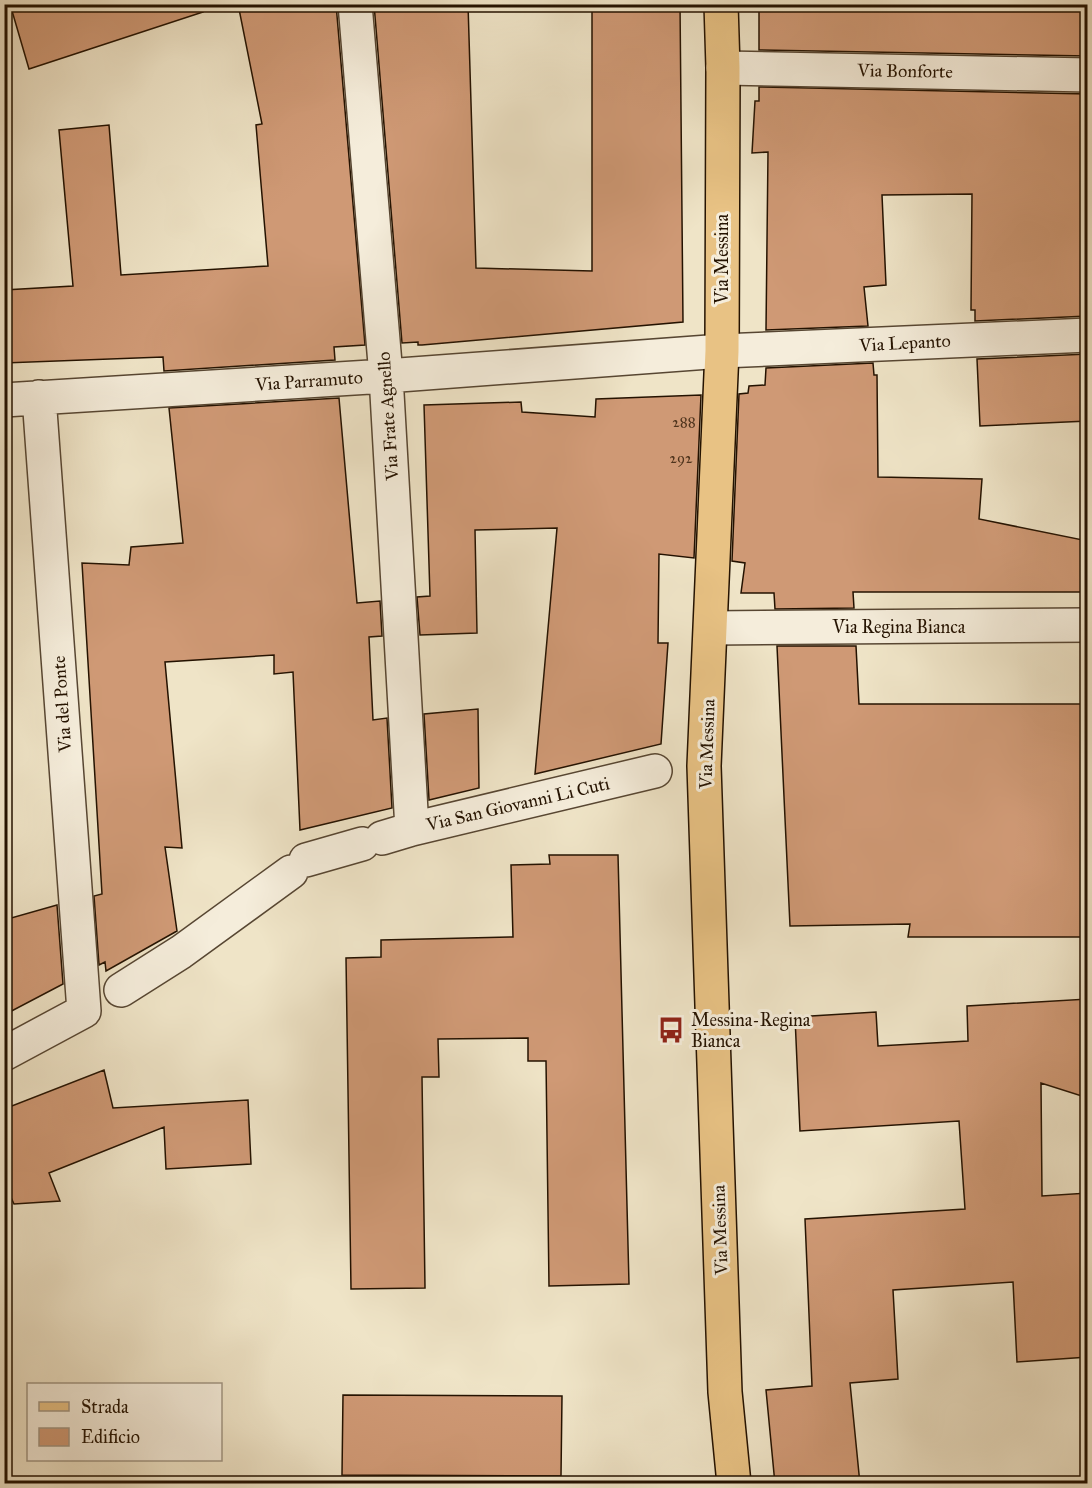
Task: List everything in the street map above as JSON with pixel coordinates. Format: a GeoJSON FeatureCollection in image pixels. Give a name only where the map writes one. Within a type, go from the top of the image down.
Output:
{"type":"FeatureCollection","features":[{"type":"Feature","properties":{"kind":"main road","name":"Via Messina"},"geometry":{"type":"LineString","coordinates":[[721,4],[723,68],[722,351],[704,766],[725,1392],[734,1484]]}},
{"type":"Feature","properties":{"kind":"street","name":"Via Frate Agnello"},"geometry":{"type":"LineString","coordinates":[[355,4],[386,376],[385,837]]}},
{"type":"Feature","properties":{"kind":"street","name":"Via Bonforte"},"geometry":{"type":"LineString","coordinates":[[723,68],[1088,75]]}},
{"type":"Feature","properties":{"kind":"street","name":"Via Lepanto"},"geometry":{"type":"LineString","coordinates":[[722,351],[1088,335]]}},
{"type":"Feature","properties":{"kind":"street","name":"Via Parramuto"},"geometry":{"type":"LineString","coordinates":[[4,400],[386,376],[722,351]]}},
{"type":"Feature","properties":{"kind":"street","name":"Via del Ponte"},"geometry":{"type":"LineString","coordinates":[[4,1054],[84,1011],[39,397]]}},
{"type":"Feature","properties":{"kind":"street","name":"Via Regina Bianca"},"geometry":{"type":"LineString","coordinates":[[711,628],[1088,625]]}},
{"type":"Feature","properties":{"kind":"street","name":"Via San Giovanni Li Cuti"},"geometry":{"type":"LineString","coordinates":[[121,990],[181,952],[299,866],[385,837],[655,771]]}},
{"type":"Feature","properties":{"kind":"building"},"geometry":{"type":"Polygon","coordinates":[[[10,4],[201,4],[203,12],[29,69],[10,4]]]}},
{"type":"Feature","properties":{"kind":"building"},"geometry":{"type":"Polygon","coordinates":[[[238,4],[336,4],[365,345],[334,347],[335,360],[164,371],[163,357],[4,363],[4,290],[73,286],[59,130],[109,125],[121,275],[268,266],[256,125],[262,124],[238,4]]]}},
{"type":"Feature","properties":{"kind":"building"},"geometry":{"type":"Polygon","coordinates":[[[374,4],[468,4],[476,268],[592,271],[592,4],[680,4],[683,322],[422,345],[418,345],[418,342],[402,343],[374,4]]]}},
{"type":"Feature","properties":{"kind":"building"},"geometry":{"type":"Polygon","coordinates":[[[759,4],[1088,4],[1088,56],[759,50],[759,4]]]}},
{"type":"Feature","properties":{"kind":"building"},"geometry":{"type":"Polygon","coordinates":[[[759,87],[1088,94],[1088,316],[975,321],[975,310],[971,310],[972,194],[882,195],[886,285],[864,287],[868,326],[766,330],[768,152],[752,153],[755,101],[759,101],[759,87]]]}},
{"type":"Feature","properties":{"kind":"building"},"geometry":{"type":"Polygon","coordinates":[[[1088,354],[1088,421],[980,426],[977,359],[1088,354]]]}},
{"type":"Feature","properties":{"kind":"building"},"geometry":{"type":"Polygon","coordinates":[[[873,363],[874,375],[877,375],[878,477],[982,479],[979,519],[1088,541],[1088,592],[853,592],[854,608],[775,609],[774,593],[741,593],[745,563],[732,561],[739,394],[748,393],[749,386],[765,385],[766,368],[873,363]]]}},
{"type":"Feature","properties":{"kind":"building"},"geometry":{"type":"Polygon","coordinates":[[[701,395],[694,558],[659,554],[658,643],[668,643],[661,744],[535,774],[557,528],[475,530],[477,633],[420,635],[417,597],[430,596],[424,405],[521,402],[522,412],[595,417],[596,399],[701,395]]]}},
{"type":"Feature","properties":{"kind":"building"},"geometry":{"type":"Polygon","coordinates":[[[339,398],[357,603],[380,601],[382,636],[369,637],[373,720],[387,718],[392,808],[300,830],[293,672],[274,674],[274,655],[165,662],[182,848],[165,847],[177,931],[106,971],[105,962],[99,965],[94,896],[102,894],[82,563],[129,565],[131,547],[183,543],[169,408],[339,398]]]}},
{"type":"Feature","properties":{"kind":"building"},"geometry":{"type":"Polygon","coordinates":[[[777,646],[856,646],[859,704],[1088,704],[1088,937],[908,937],[910,924],[790,926],[777,646]]]}},
{"type":"Feature","properties":{"kind":"building"},"geometry":{"type":"Polygon","coordinates":[[[478,709],[479,788],[429,800],[424,714],[478,709]]]}},
{"type":"Feature","properties":{"kind":"building"},"geometry":{"type":"Polygon","coordinates":[[[549,855],[618,855],[629,1284],[549,1286],[546,1061],[528,1061],[528,1038],[438,1039],[439,1077],[422,1077],[425,1288],[351,1289],[346,958],[381,957],[381,940],[513,937],[511,865],[550,864],[549,855]]]}},
{"type":"Feature","properties":{"kind":"building"},"geometry":{"type":"Polygon","coordinates":[[[57,905],[63,984],[4,1015],[4,920],[57,905]]]}},
{"type":"Feature","properties":{"kind":"building"},"geometry":{"type":"Polygon","coordinates":[[[1088,999],[1088,1098],[1041,1083],[1042,1196],[1088,1193],[1088,1357],[1017,1362],[1013,1282],[893,1290],[898,1379],[850,1383],[860,1484],[775,1484],[766,1390],[812,1386],[805,1219],[965,1209],[959,1121],[800,1131],[795,1017],[876,1012],[878,1046],[968,1041],[967,1006],[1088,999]]]}},
{"type":"Feature","properties":{"kind":"building"},"geometry":{"type":"Polygon","coordinates":[[[104,1070],[113,1108],[248,1100],[251,1164],[166,1169],[164,1127],[49,1173],[60,1201],[14,1204],[4,1182],[4,1109],[104,1070]]]}},
{"type":"Feature","properties":{"kind":"building"},"geometry":{"type":"Polygon","coordinates":[[[343,1395],[562,1396],[561,1476],[342,1475],[343,1395]]]}},
{"type":"Feature","properties":{"kind":"place","name":"Messina-Regina Bianca"},"geometry":{"type":"Point","coordinates":[671,1030]}}]}
